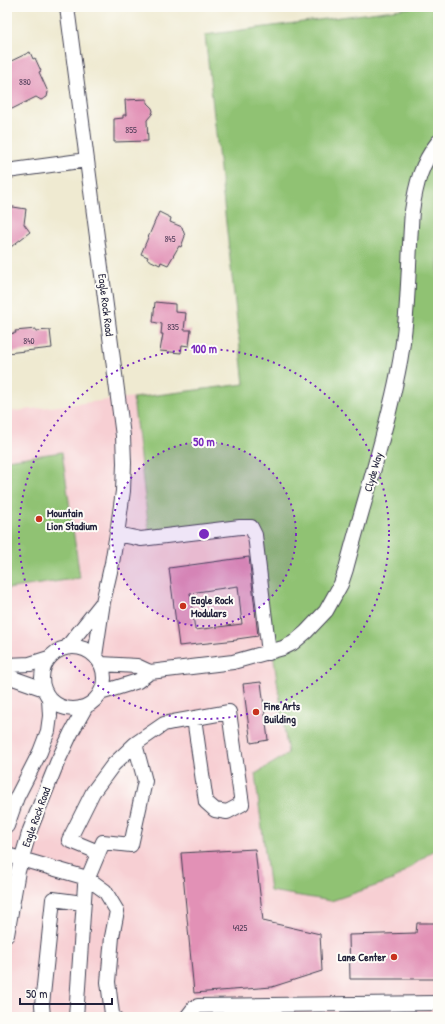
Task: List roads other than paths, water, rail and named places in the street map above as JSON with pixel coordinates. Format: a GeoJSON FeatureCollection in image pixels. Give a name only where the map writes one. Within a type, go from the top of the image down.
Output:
{"type":"FeatureCollection","features":[{"type":"Feature","properties":{"kind":"street","name":"Eagle Rock Road"},"geometry":{"type":"LineString","coordinates":[[7,935],[18,871],[30,830],[70,734],[86,706],[94,701],[104,684],[104,674],[98,660],[103,602],[112,563],[123,491],[123,436],[67,7]]}},
{"type":"Feature","properties":{"kind":"street","name":"Clyde Way"},"geometry":{"type":"LineString","coordinates":[[150,672],[233,662],[269,653],[293,643],[319,619],[333,600],[346,569],[388,416],[398,370],[406,311],[412,211],[415,188],[422,168],[438,142]]}},
{"type":"Feature","properties":{"kind":"street"},"geometry":{"type":"LineString","coordinates":[[7,171],[87,160]]}},
{"type":"Feature","properties":{"kind":"street"},"geometry":{"type":"LineString","coordinates":[[117,534],[141,539],[251,527],[255,535],[269,653]]}},
{"type":"Feature","properties":{"kind":"street","name":"Eagle Rock Road"},"geometry":{"type":"LineString","coordinates":[[7,826],[17,797],[40,752],[48,731],[50,716],[42,678],[44,668],[49,658],[57,651],[67,648],[103,602]]}},
{"type":"Feature","properties":{"kind":"street"},"geometry":{"type":"LineString","coordinates":[[67,648],[77,647],[87,650],[98,660],[137,666],[150,672],[138,681],[100,693]]}},
{"type":"Feature","properties":{"kind":"street"},"geometry":{"type":"LineString","coordinates":[[7,664],[30,664],[49,658]]}},
{"type":"Feature","properties":{"kind":"street"},"geometry":{"type":"LineString","coordinates":[[7,676],[46,693],[57,705],[67,709],[77,709],[86,706]]}},
{"type":"Feature","properties":{"kind":"street"},"geometry":{"type":"LineString","coordinates":[[98,852],[69,840],[93,792],[113,765],[135,744],[164,724],[194,718],[229,712],[242,804],[227,812],[215,810],[206,802],[194,718]]}},
{"type":"Feature","properties":{"kind":"street"},"geometry":{"type":"LineString","coordinates":[[76,1017],[85,885],[102,842],[131,845],[145,781],[135,744]]}},
{"type":"Feature","properties":{"kind":"street"},"geometry":{"type":"LineString","coordinates":[[7,855],[87,878],[105,891],[117,911],[112,937],[108,982],[112,1014],[114,1017]]}},
{"type":"Feature","properties":{"kind":"street"},"geometry":{"type":"LineString","coordinates":[[43,1017],[42,1005],[53,899],[83,903]]}},
{"type":"Feature","properties":{"kind":"street"},"geometry":{"type":"LineString","coordinates":[[187,1017],[194,1008],[212,1011],[337,1010],[438,1002]]}},
{"type":"Feature","properties":{"kind":"place","name":"Mountain Lion Stadium"},"geometry":{"type":"Point","coordinates":[39,519]}},
{"type":"Feature","properties":{"kind":"place","name":"Eagle Rock Modulars"},"geometry":{"type":"Point","coordinates":[183,606]}},
{"type":"Feature","properties":{"kind":"place","name":"Fine Arts Building"},"geometry":{"type":"Point","coordinates":[256,712]}},
{"type":"Feature","properties":{"kind":"place","name":"Lane Center"},"geometry":{"type":"Point","coordinates":[394,957]}}]}
